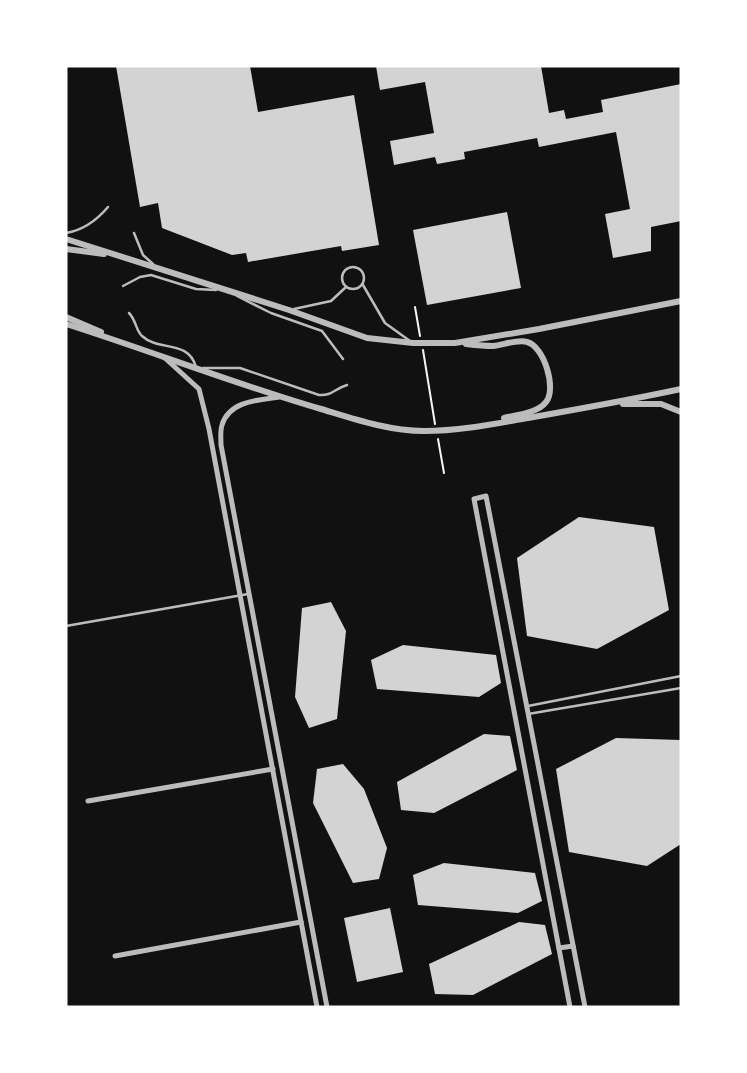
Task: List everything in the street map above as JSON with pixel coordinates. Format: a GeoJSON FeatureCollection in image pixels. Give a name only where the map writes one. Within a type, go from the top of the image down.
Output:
{"type":"FeatureCollection","features":[{"type":"Feature","properties":{"kind":"street"},"geometry":{"type":"LineString","coordinates":[[66,239],[289,310],[367,338],[413,343],[455,343],[493,346],[526,341],[536,346],[550,378],[550,393],[546,402],[536,410],[474,427]]}},
{"type":"Feature","properties":{"kind":"street"},"geometry":{"type":"LineString","coordinates":[[66,249],[95,254],[113,254]]}},
{"type":"Feature","properties":{"kind":"street"},"geometry":{"type":"LineString","coordinates":[[455,343],[539,329],[681,301]]}},
{"type":"Feature","properties":{"kind":"street"},"geometry":{"type":"LineString","coordinates":[[66,317],[122,342]]}},
{"type":"Feature","properties":{"kind":"street"},"geometry":{"type":"LineString","coordinates":[[66,324],[279,397],[389,428],[423,431],[474,427],[681,389]]}},
{"type":"Feature","properties":{"kind":"street"},"geometry":{"type":"LineString","coordinates":[[166,359],[199,390],[209,429],[317,1007]]}},
{"type":"Feature","properties":{"kind":"street"},"geometry":{"type":"LineString","coordinates":[[279,397],[246,402],[230,411],[221,426],[221,445],[328,1007]]}},
{"type":"Feature","properties":{"kind":"street"},"geometry":{"type":"LineString","coordinates":[[606,404],[661,404],[681,412]]}},
{"type":"Feature","properties":{"kind":"street"},"geometry":{"type":"LineString","coordinates":[[570,1007],[474,499],[486,496],[585,1007]]}},
{"type":"Feature","properties":{"kind":"street"},"geometry":{"type":"LineString","coordinates":[[88,801],[273,769]]}},
{"type":"Feature","properties":{"kind":"street"},"geometry":{"type":"LineString","coordinates":[[115,956],[301,922]]}},
{"type":"Feature","properties":{"kind":"street"},"geometry":{"type":"LineString","coordinates":[[559,948],[573,946]]}},
{"type":"Feature","properties":{"kind":"lane"},"geometry":{"type":"LineString","coordinates":[[66,233],[93,223],[108,207]]}},
{"type":"Feature","properties":{"kind":"lane"},"geometry":{"type":"LineString","coordinates":[[134,233],[143,255],[158,269]]}},
{"type":"Feature","properties":{"kind":"lane"},"geometry":{"type":"LineString","coordinates":[[353,266],[359,268],[363,272],[365,279],[363,284],[355,289],[346,287],[342,282],[342,276],[347,268],[353,266]]}},
{"type":"Feature","properties":{"kind":"lane"},"geometry":{"type":"LineString","coordinates":[[123,286],[140,277],[151,276],[196,289],[224,290],[271,313],[322,331],[342,359]]}},
{"type":"Feature","properties":{"kind":"lane"},"geometry":{"type":"LineString","coordinates":[[363,284],[385,323],[413,343]]}},
{"type":"Feature","properties":{"kind":"lane"},"geometry":{"type":"LineString","coordinates":[[289,310],[331,301],[346,287]]}},
{"type":"Feature","properties":{"kind":"lane"},"geometry":{"type":"LineString","coordinates":[[129,313],[135,319],[140,336],[150,342],[188,351],[197,368],[240,368],[319,395],[328,396],[338,388],[347,385]]}},
{"type":"Feature","properties":{"kind":"lane"},"geometry":{"type":"LineString","coordinates":[[66,626],[249,594]]}},
{"type":"Feature","properties":{"kind":"lane"},"geometry":{"type":"LineString","coordinates":[[527,706],[681,676]]}},
{"type":"Feature","properties":{"kind":"lane"},"geometry":{"type":"LineString","coordinates":[[528,714],[681,688]]}},
{"type":"Feature","properties":{"kind":"path"},"geometry":{"type":"LineString","coordinates":[[416,307],[420,336]]}},
{"type":"Feature","properties":{"kind":"path"},"geometry":{"type":"LineString","coordinates":[[422,346],[435,424]]}},
{"type":"Feature","properties":{"kind":"path"},"geometry":{"type":"LineString","coordinates":[[437,434],[444,474]]}},
{"type":"Feature","properties":{"kind":"building"},"geometry":{"type":"Polygon","coordinates":[[[116,66],[250,66],[258,112],[354,95],[379,245],[342,251],[341,246],[248,262],[246,253],[232,255],[162,228],[158,203],[140,207],[116,66]]]}},
{"type":"Feature","properties":{"kind":"building"},"geometry":{"type":"Polygon","coordinates":[[[376,66],[541,66],[549,113],[564,110],[566,119],[603,112],[601,100],[681,84],[681,221],[651,227],[651,251],[613,258],[605,214],[630,209],[616,132],[539,147],[537,138],[464,152],[465,159],[437,164],[435,157],[394,165],[390,141],[434,133],[425,82],[380,90],[376,66]]]}},
{"type":"Feature","properties":{"kind":"building"},"geometry":{"type":"Polygon","coordinates":[[[507,212],[521,288],[427,305],[413,230],[507,212]]]}},
{"type":"Feature","properties":{"kind":"building"},"geometry":{"type":"Polygon","coordinates":[[[579,517],[654,527],[669,610],[597,649],[527,636],[517,558],[579,517]]]}},
{"type":"Feature","properties":{"kind":"building"},"geometry":{"type":"Polygon","coordinates":[[[331,602],[346,631],[337,719],[309,728],[295,697],[302,608],[331,602]]]}},
{"type":"Feature","properties":{"kind":"building"},"geometry":{"type":"Polygon","coordinates":[[[403,645],[496,655],[501,683],[479,697],[377,689],[371,660],[403,645]]]}},
{"type":"Feature","properties":{"kind":"building"},"geometry":{"type":"Polygon","coordinates":[[[484,734],[510,736],[517,770],[434,813],[401,810],[397,782],[484,734]]]}},
{"type":"Feature","properties":{"kind":"building"},"geometry":{"type":"Polygon","coordinates":[[[616,738],[681,740],[681,844],[647,866],[569,852],[556,769],[616,738]]]}},
{"type":"Feature","properties":{"kind":"building"},"geometry":{"type":"Polygon","coordinates":[[[343,764],[364,789],[387,848],[379,879],[353,883],[313,803],[317,769],[343,764]]]}},
{"type":"Feature","properties":{"kind":"building"},"geometry":{"type":"Polygon","coordinates":[[[444,863],[535,873],[542,901],[518,913],[418,905],[413,875],[444,863]]]}},
{"type":"Feature","properties":{"kind":"building"},"geometry":{"type":"Polygon","coordinates":[[[390,908],[403,972],[357,982],[344,918],[390,908]]]}},
{"type":"Feature","properties":{"kind":"building"},"geometry":{"type":"Polygon","coordinates":[[[519,922],[545,925],[552,954],[473,995],[435,994],[429,964],[519,922]]]}}]}
